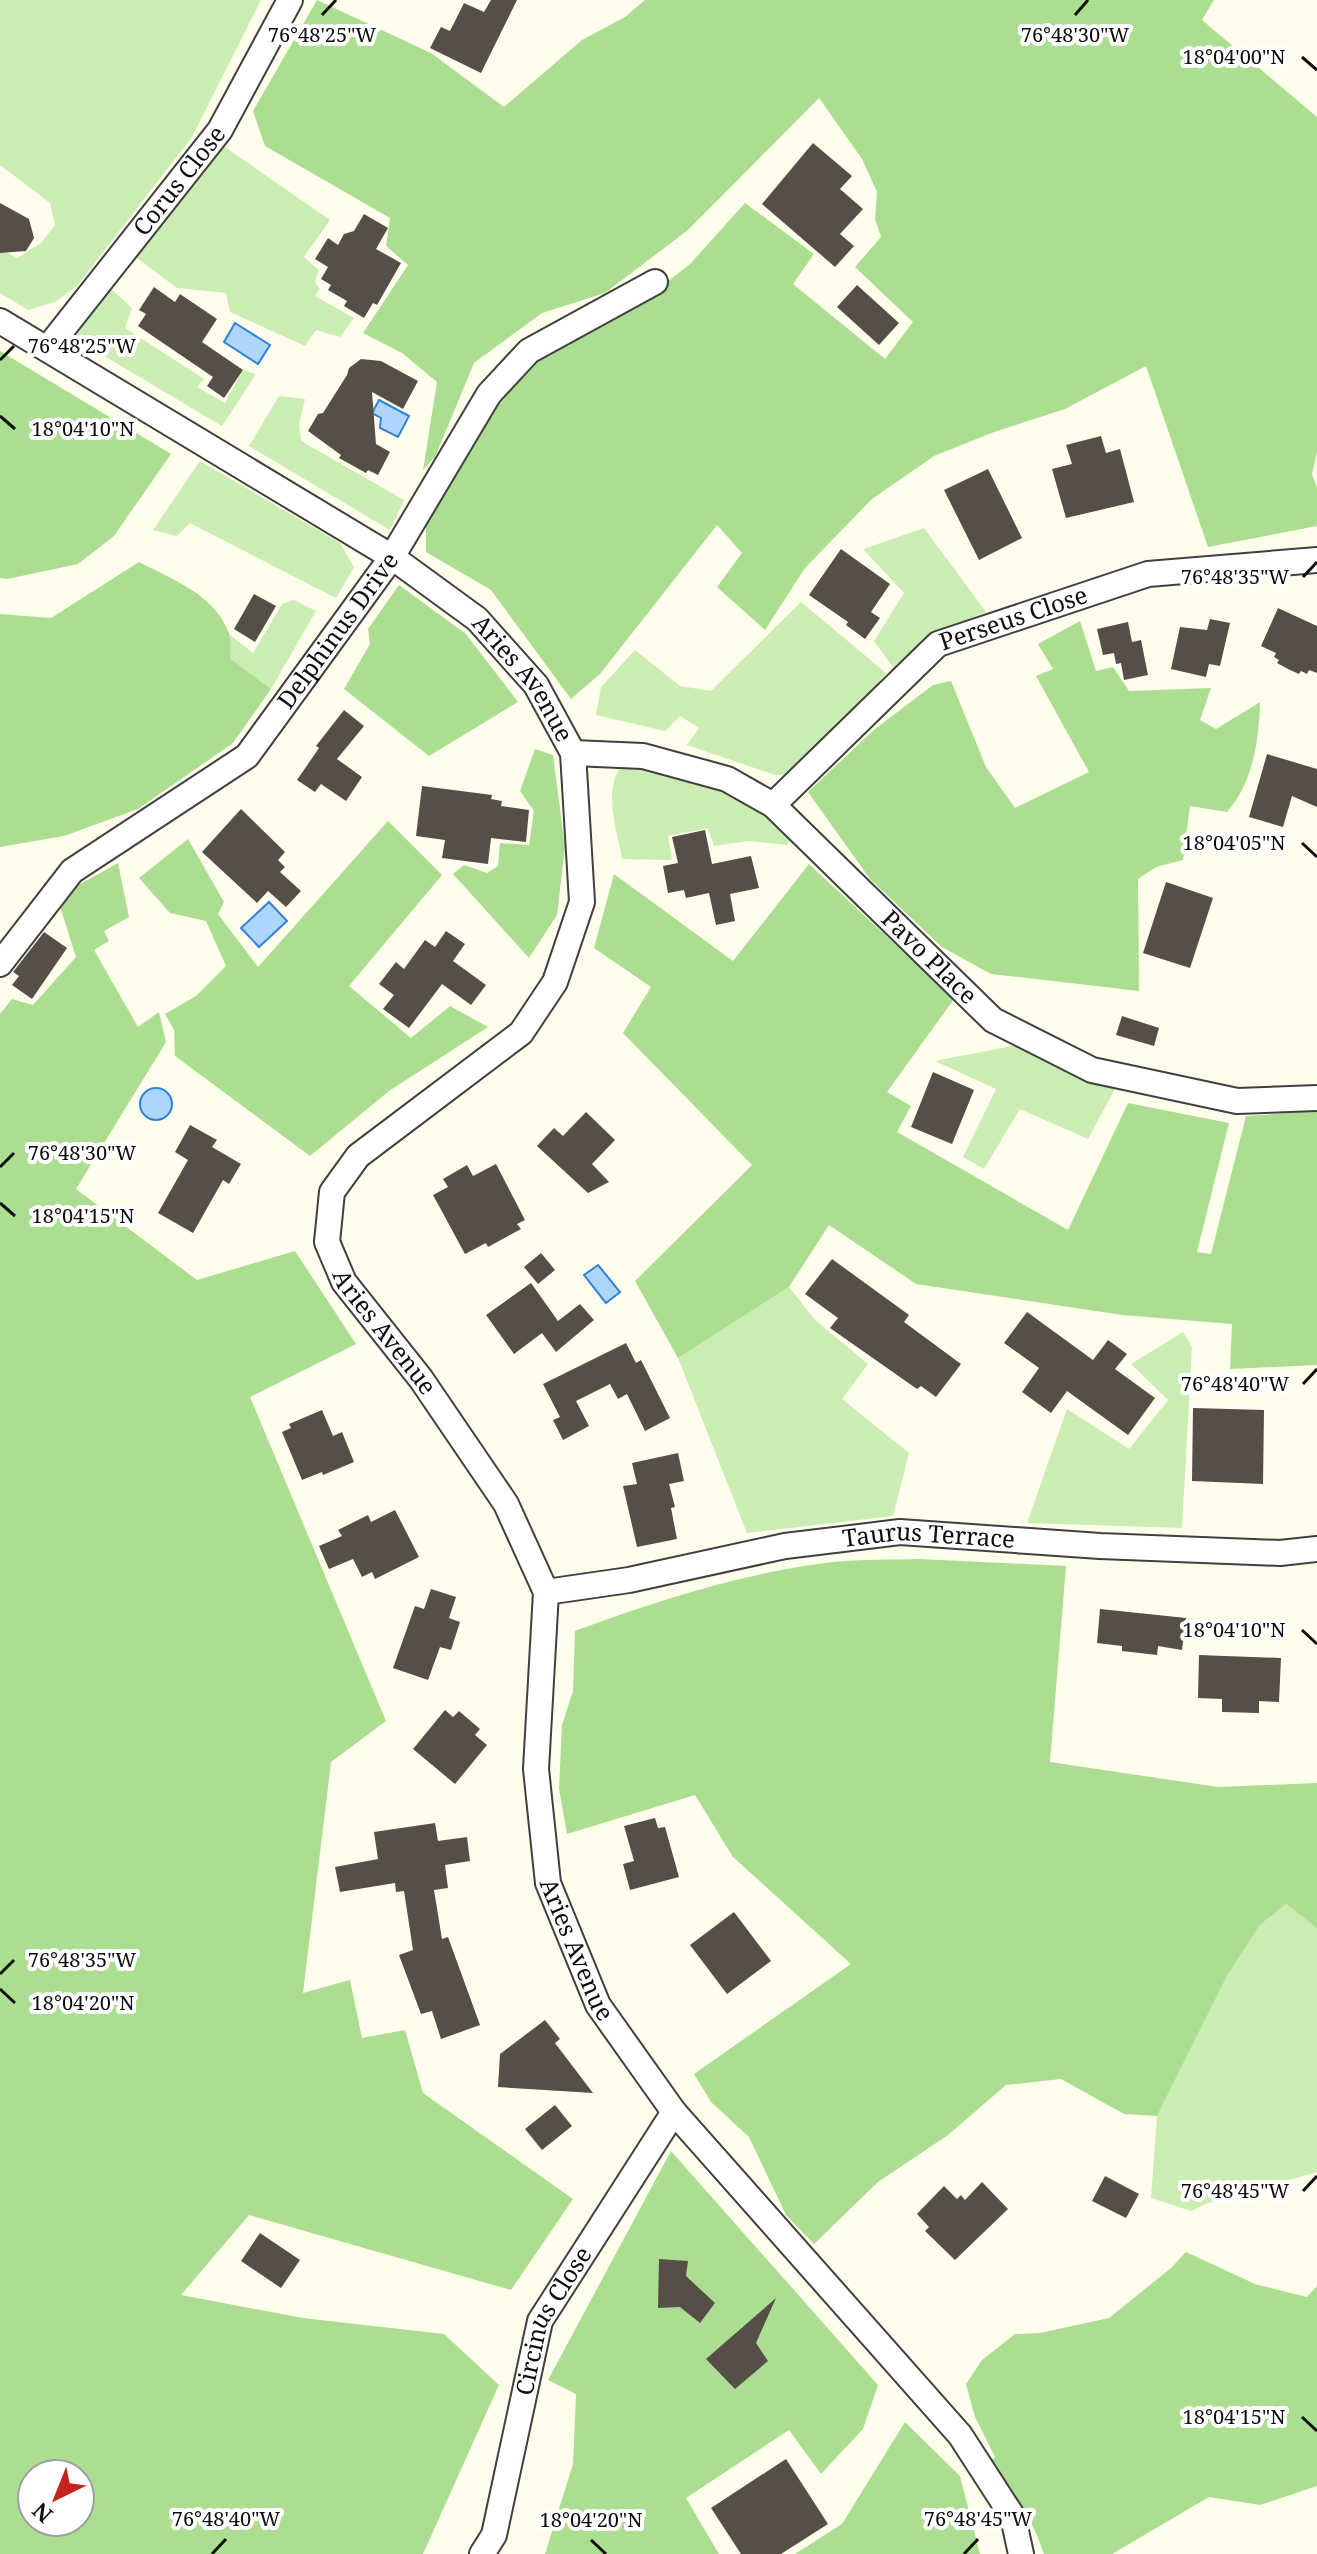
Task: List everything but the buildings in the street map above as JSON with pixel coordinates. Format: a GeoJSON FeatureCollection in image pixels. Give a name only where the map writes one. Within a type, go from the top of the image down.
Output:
{"type":"FeatureCollection","features":[{"type":"Feature","properties":{"kind":"street","name":"Corus Close"},"geometry":{"type":"LineString","coordinates":[[47,349],[220,130],[290,0]]}},
{"type":"Feature","properties":{"kind":"street","name":"Delphinus Drive"},"geometry":{"type":"LineString","coordinates":[[0,964],[72,871],[247,756],[392,557],[489,394],[529,351],[655,282]]}},
{"type":"Feature","properties":{"kind":"street","name":"Aries Avenue"},"geometry":{"type":"LineString","coordinates":[[0,321],[392,557],[477,619],[536,685],[573,753],[582,902],[555,982],[521,1033],[358,1156],[332,1192],[327,1242],[344,1282],[421,1379],[506,1504],[546,1592],[536,1769],[548,1883],[598,2005],[674,2112],[960,2435],[1013,2517],[1021,2554]]}},
{"type":"Feature","properties":{"kind":"street","name":"Perseus Close"},"geometry":{"type":"LineString","coordinates":[[773,805],[938,644],[1148,574],[1317,560]]}},
{"type":"Feature","properties":{"kind":"street","name":"Pavo Place"},"geometry":{"type":"LineString","coordinates":[[573,753],[643,756],[727,779],[773,805],[993,1020],[1092,1070],[1237,1101],[1317,1098]]}},
{"type":"Feature","properties":{"kind":"street","name":"Taurus Terrace"},"geometry":{"type":"LineString","coordinates":[[546,1592],[629,1580],[785,1546],[900,1532],[1100,1546],[1280,1553],[1317,1549]]}},
{"type":"Feature","properties":{"kind":"street","name":"Circinus Close"},"geometry":{"type":"LineString","coordinates":[[482,2554],[494,2535],[540,2321],[674,2112]]}},
{"type":"Feature","properties":{"kind":"green space"},"geometry":{"type":"Polygon","coordinates":[[[0,0],[261,0],[192,137],[77,286],[55,302],[28,310],[0,293],[0,248],[17,258],[41,243],[55,225],[50,203],[0,165],[0,0]]]}},
{"type":"Feature","properties":{"kind":"green space"},"geometry":{"type":"Polygon","coordinates":[[[317,0],[431,53],[504,107],[582,40],[625,17],[645,0],[1214,0],[1202,20],[1317,117],[1317,452],[1312,474],[1317,488],[1317,526],[1208,547],[1146,366],[1065,409],[934,456],[872,499],[805,568],[765,630],[717,587],[742,553],[717,525],[600,674],[571,699],[491,590],[426,552],[426,517],[502,395],[539,359],[644,300],[690,264],[745,203],[814,254],[793,284],[885,359],[913,322],[855,267],[881,237],[875,219],[877,192],[862,159],[819,98],[688,230],[605,293],[542,313],[474,363],[435,457],[423,470],[437,382],[402,353],[363,333],[408,265],[386,246],[390,218],[265,146],[253,111],[317,0]]]}},
{"type":"Feature","properties":{"kind":"green space"},"geometry":{"type":"Polygon","coordinates":[[[222,145],[330,220],[304,257],[319,270],[315,282],[320,289],[315,296],[354,318],[340,337],[316,330],[305,346],[230,312],[226,293],[177,288],[137,258],[222,145]]]}},
{"type":"Feature","properties":{"kind":"green space"},"geometry":{"type":"Polygon","coordinates":[[[110,288],[132,308],[125,328],[204,379],[197,387],[225,403],[243,370],[256,374],[222,426],[74,338],[110,288]]]}},
{"type":"Feature","properties":{"kind":"green space"},"geometry":{"type":"Polygon","coordinates":[[[0,351],[171,454],[114,536],[78,564],[7,579],[0,578],[0,351]]]}},
{"type":"Feature","properties":{"kind":"green space"},"geometry":{"type":"Polygon","coordinates":[[[279,396],[305,399],[299,424],[301,441],[404,500],[390,530],[249,446],[279,396]]]}},
{"type":"Feature","properties":{"kind":"green space"},"geometry":{"type":"Polygon","coordinates":[[[200,461],[340,543],[354,567],[336,598],[190,523],[177,536],[153,530],[200,461]]]}},
{"type":"Feature","properties":{"kind":"green space"},"geometry":{"type":"Polygon","coordinates":[[[924,528],[986,612],[933,634],[895,670],[874,641],[904,593],[863,549],[924,528]]]}},
{"type":"Feature","properties":{"kind":"green space"},"geometry":{"type":"Polygon","coordinates":[[[139,562],[178,582],[214,608],[229,633],[231,659],[271,689],[233,743],[138,809],[64,836],[0,847],[0,614],[51,618],[139,562]]]}},
{"type":"Feature","properties":{"kind":"green space"},"geometry":{"type":"Polygon","coordinates":[[[399,585],[466,634],[518,702],[429,756],[344,689],[370,644],[368,629],[399,585]]]}},
{"type":"Feature","properties":{"kind":"green space"},"geometry":{"type":"Polygon","coordinates":[[[294,600],[316,611],[271,689],[231,659],[229,634],[253,653],[282,604],[294,600]]]}},
{"type":"Feature","properties":{"kind":"green space"},"geometry":{"type":"Polygon","coordinates":[[[801,602],[886,673],[843,726],[796,774],[775,775],[687,745],[699,728],[680,716],[665,731],[596,715],[601,687],[635,650],[680,686],[711,691],[801,602]]]}},
{"type":"Feature","properties":{"kind":"green space"},"geometry":{"type":"Polygon","coordinates":[[[1080,621],[1096,671],[1113,667],[1129,691],[1211,688],[1200,720],[1216,729],[1260,702],[1253,760],[1236,801],[1227,812],[1190,806],[1183,860],[1156,867],[1138,879],[1139,991],[991,974],[942,947],[870,879],[808,792],[875,729],[933,685],[951,681],[986,767],[1015,808],[1089,772],[1036,676],[1053,669],[1038,644],[1080,621]]]}},
{"type":"Feature","properties":{"kind":"green space"},"geometry":{"type":"Polygon","coordinates":[[[535,749],[553,755],[565,847],[557,915],[529,958],[453,874],[464,865],[487,873],[498,866],[500,843],[529,845],[534,811],[520,791],[535,749]]]}},
{"type":"Feature","properties":{"kind":"green space"},"geometry":{"type":"Polygon","coordinates":[[[636,763],[710,780],[793,835],[787,845],[749,841],[714,846],[708,828],[668,836],[672,860],[622,859],[613,811],[613,787],[621,766],[636,763]]]}},
{"type":"Feature","properties":{"kind":"green space"},"geometry":{"type":"Polygon","coordinates":[[[388,821],[442,875],[349,986],[411,1038],[450,1006],[488,1027],[389,1091],[310,1156],[175,1056],[174,1030],[165,1014],[196,996],[226,966],[206,921],[170,913],[139,878],[188,839],[224,902],[218,914],[258,967],[388,821]]]}},
{"type":"Feature","properties":{"kind":"green space"},"geometry":{"type":"Polygon","coordinates":[[[118,863],[129,917],[104,931],[109,941],[94,950],[138,1027],[159,1012],[166,1042],[76,1189],[197,1280],[295,1251],[356,1344],[250,1397],[386,1721],[331,1762],[303,1993],[350,1980],[362,2038],[405,2030],[423,2093],[573,2199],[511,2290],[249,2215],[181,2295],[303,2318],[444,2334],[499,2385],[423,2554],[0,2554],[0,1014],[12,999],[33,1005],[76,957],[57,897],[118,863]]]}},
{"type":"Feature","properties":{"kind":"green space"},"geometry":{"type":"Polygon","coordinates":[[[809,864],[954,999],[887,1092],[911,1106],[897,1132],[1068,1230],[1128,1103],[1229,1123],[1197,1252],[1211,1254],[1246,1116],[1317,1111],[1317,1365],[1230,1369],[1232,1324],[1122,1315],[916,1284],[829,1225],[789,1287],[678,1358],[635,1281],[752,1165],[623,1033],[651,987],[594,948],[614,874],[733,961],[809,864]]]}},
{"type":"Feature","properties":{"kind":"green space"},"geometry":{"type":"Polygon","coordinates":[[[1017,1045],[1115,1089],[1088,1139],[1020,1109],[984,1169],[963,1157],[996,1089],[935,1061],[1017,1045]]]}},
{"type":"Feature","properties":{"kind":"green space"},"geometry":{"type":"Polygon","coordinates":[[[789,1287],[815,1320],[868,1364],[842,1399],[909,1453],[893,1516],[747,1533],[678,1358],[789,1287]]]}},
{"type":"Feature","properties":{"kind":"green space"},"geometry":{"type":"Polygon","coordinates":[[[1183,1332],[1192,1347],[1182,1528],[1027,1523],[1067,1409],[1129,1449],[1168,1400],[1131,1364],[1183,1332]]]}},
{"type":"Feature","properties":{"kind":"green space"},"geometry":{"type":"Polygon","coordinates":[[[920,1559],[1066,1566],[1050,1762],[1218,1787],[1317,1783],[1317,1928],[1286,1904],[1260,1925],[1227,1976],[1157,2116],[1124,2114],[1061,2079],[1006,2085],[948,2135],[878,2182],[814,2244],[786,2215],[749,2137],[711,2102],[694,2074],[851,1964],[733,1857],[695,1795],[567,1834],[559,1789],[562,1725],[573,1691],[575,1631],[670,1598],[768,1573],[845,1561],[920,1559]]]}},
{"type":"Feature","properties":{"kind":"green space"},"geometry":{"type":"Polygon","coordinates":[[[1286,1904],[1317,1928],[1317,2172],[1208,2203],[1191,2211],[1151,2198],[1157,2116],[1227,1976],[1260,1925],[1286,1904]]]}},
{"type":"Feature","properties":{"kind":"green space"},"geometry":{"type":"Polygon","coordinates":[[[671,2151],[878,2385],[863,2429],[821,2474],[789,2430],[686,2498],[719,2554],[545,2554],[573,2464],[576,2394],[548,2380],[671,2151]]]}},
{"type":"Feature","properties":{"kind":"green space"},"geometry":{"type":"Polygon","coordinates":[[[1186,2252],[1255,2284],[1307,2297],[1317,2286],[1317,2486],[1260,2505],[1209,2497],[1112,2554],[1044,2554],[1033,2526],[1020,2506],[981,2468],[995,2457],[975,2417],[966,2384],[982,2360],[1015,2334],[1040,2333],[1109,2318],[1186,2252]]]}},
{"type":"Feature","properties":{"kind":"green space"},"geometry":{"type":"Polygon","coordinates":[[[905,2422],[960,2476],[980,2554],[795,2554],[842,2524],[905,2422]]]}},
{"type":"Feature","properties":{"kind":"water"},"geometry":{"type":"Polygon","coordinates":[[[235,323],[270,345],[258,364],[224,342],[235,323]]]}},
{"type":"Feature","properties":{"kind":"water"},"geometry":{"type":"Polygon","coordinates":[[[379,400],[409,416],[398,437],[380,428],[381,418],[372,413],[379,400]]]}},
{"type":"Feature","properties":{"kind":"water"},"geometry":{"type":"Polygon","coordinates":[[[269,902],[287,921],[259,947],[241,928],[269,902]]]}},
{"type":"Feature","properties":{"kind":"water"},"geometry":{"type":"Polygon","coordinates":[[[156,1088],[167,1093],[172,1104],[167,1115],[156,1120],[145,1115],[140,1104],[145,1093],[156,1088]]]}},
{"type":"Feature","properties":{"kind":"water"},"geometry":{"type":"Polygon","coordinates":[[[598,1265],[620,1292],[606,1303],[584,1275],[598,1265]]]}}]}
